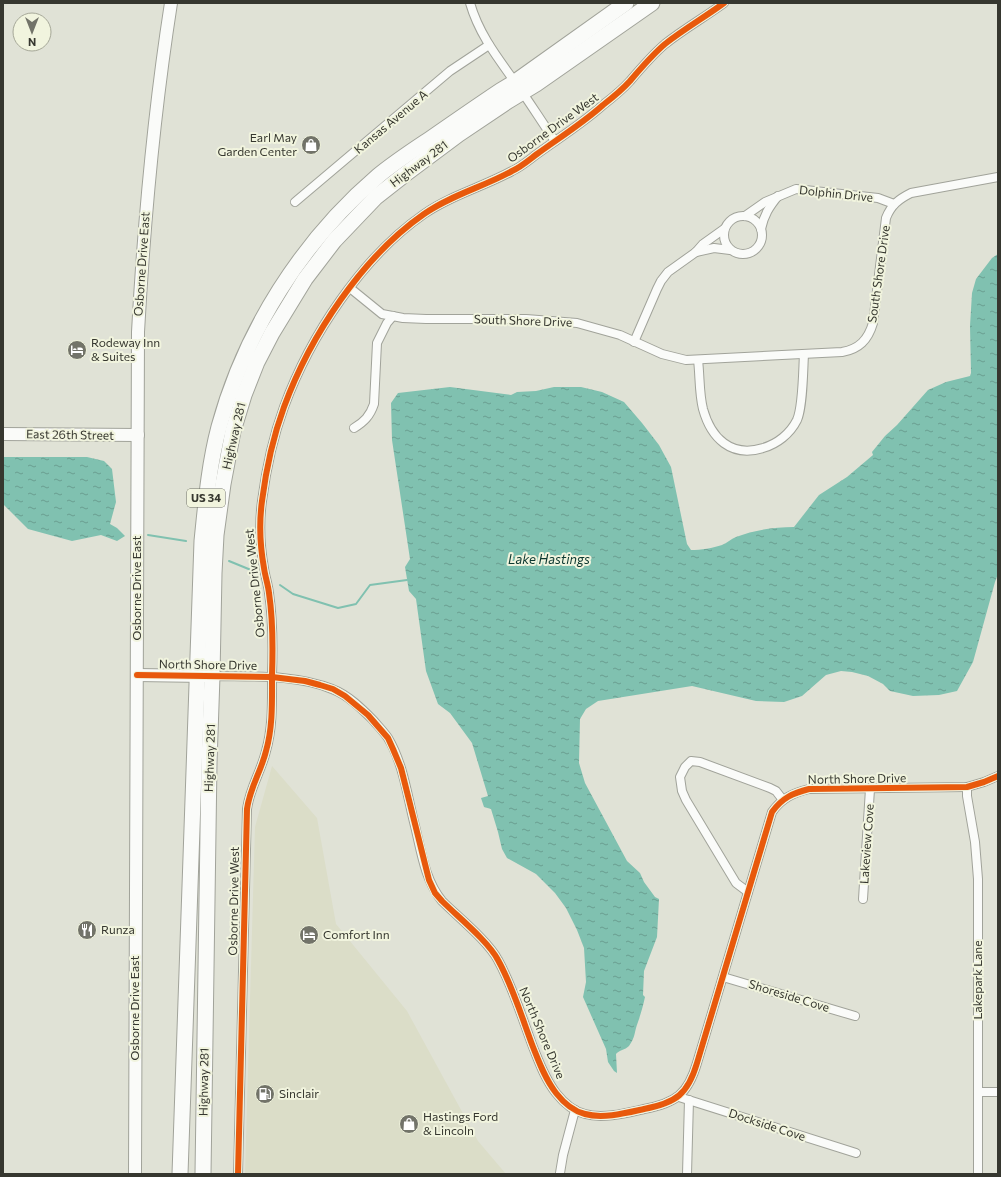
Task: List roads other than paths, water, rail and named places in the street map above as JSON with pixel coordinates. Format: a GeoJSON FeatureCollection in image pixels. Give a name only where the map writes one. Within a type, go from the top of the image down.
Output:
{"type":"FeatureCollection","features":[{"type":"Feature","properties":{"kind":"highway","name":"Highway 281"},"geometry":{"type":"LineString","coordinates":[[180,1174],[205,676],[216,535],[223,484],[233,431],[244,395],[257,362],[288,305],[316,263],[354,219],[376,197],[626,3]]}},
{"type":"Feature","properties":{"kind":"highway","name":"Highway 281"},"geometry":{"type":"LineString","coordinates":[[519,87],[555,71],[652,3]]}},
{"type":"Feature","properties":{"kind":"highway","name":"Highway 281"},"geometry":{"type":"LineString","coordinates":[[203,1174],[209,763],[205,676]]}},
{"type":"Feature","properties":{"kind":"street","name":"Osborne Drive East"},"geometry":{"type":"LineString","coordinates":[[135,1174],[138,332],[146,210],[157,104],[171,3]]}},
{"type":"Feature","properties":{"kind":"street"},"geometry":{"type":"LineString","coordinates":[[470,3],[478,26],[489,45],[519,87],[554,141]]}},
{"type":"Feature","properties":{"kind":"street","name":"Osborne Drive West"},"geometry":{"type":"LineString","coordinates":[[238,1174],[247,809],[251,789],[266,754],[270,727],[272,677],[272,620],[269,592],[261,551],[260,524],[267,474],[275,437],[284,406],[320,330],[363,270],[385,248],[422,215],[456,196],[511,172],[603,106],[629,82],[642,66],[664,45],[724,3]]}},
{"type":"Feature","properties":{"kind":"street","name":"Kansas Avenue A"},"geometry":{"type":"LineString","coordinates":[[295,202],[450,71],[489,45]]}},
{"type":"Feature","properties":{"kind":"street"},"geometry":{"type":"LineString","coordinates":[[894,204],[901,198],[912,193],[998,177]]}},
{"type":"Feature","properties":{"kind":"street","name":"Dolphin Drive"},"geometry":{"type":"LineString","coordinates":[[634,342],[661,281],[668,272],[724,229],[733,218],[745,216],[765,202],[796,189],[878,198],[894,204]]}},
{"type":"Feature","properties":{"kind":"street","name":"Dolphin Drive"},"geometry":{"type":"LineString","coordinates":[[696,252],[714,248],[730,250],[741,254],[753,252],[762,241],[763,219],[766,212],[779,195]]}},
{"type":"Feature","properties":{"kind":"street","name":"South Shore Drive"},"geometry":{"type":"LineString","coordinates":[[350,288],[382,314],[426,319],[526,319],[577,323],[620,335],[672,357],[686,360],[850,351],[859,346],[866,339],[873,323],[886,218],[894,204]]}},
{"type":"Feature","properties":{"kind":"street"},"geometry":{"type":"LineString","coordinates":[[745,216],[756,221],[762,229]]}},
{"type":"Feature","properties":{"kind":"street"},"geometry":{"type":"LineString","coordinates":[[724,229],[724,239],[730,250]]}},
{"type":"Feature","properties":{"kind":"street"},"geometry":{"type":"LineString","coordinates":[[354,428],[362,424],[371,413],[374,404],[377,342],[387,323],[394,316]]}},
{"type":"Feature","properties":{"kind":"street"},"geometry":{"type":"LineString","coordinates":[[698,360],[703,407],[706,419],[720,440],[731,448],[742,451],[754,451],[774,444],[792,429],[798,419],[802,395],[804,354]]}},
{"type":"Feature","properties":{"kind":"street","name":"East 26th Street"},"geometry":{"type":"LineString","coordinates":[[3,434],[138,435]]}},
{"type":"Feature","properties":{"kind":"street","name":"North Shore Drive"},"geometry":{"type":"LineString","coordinates":[[137,674],[272,677],[305,681],[333,689],[358,705],[388,738],[401,768],[426,872],[435,893],[489,947],[497,957],[550,1084],[561,1099],[575,1110],[589,1115],[605,1115],[651,1108],[666,1104],[679,1096],[688,1087],[693,1077],[724,977],[772,812],[783,800],[798,792],[809,789],[967,787],[998,776]]}},
{"type":"Feature","properties":{"kind":"street"},"geometry":{"type":"LineString","coordinates":[[748,892],[736,883],[700,825],[682,791],[680,777],[685,767],[691,761],[700,762],[770,788],[776,791],[783,800]]}},
{"type":"Feature","properties":{"kind":"street","name":"Lakepark Lane"},"geometry":{"type":"LineString","coordinates":[[967,787],[967,796],[975,842],[978,879],[978,1174]]}},
{"type":"Feature","properties":{"kind":"street","name":"Lakeview Cove"},"geometry":{"type":"LineString","coordinates":[[863,899],[870,789]]}},
{"type":"Feature","properties":{"kind":"street","name":"Shoreside Cove"},"geometry":{"type":"LineString","coordinates":[[724,977],[855,1016]]}},
{"type":"Feature","properties":{"kind":"street"},"geometry":{"type":"LineString","coordinates":[[978,1092],[998,1092]]}},
{"type":"Feature","properties":{"kind":"street","name":"Dockside Cove"},"geometry":{"type":"LineString","coordinates":[[679,1096],[856,1153]]}},
{"type":"Feature","properties":{"kind":"street"},"geometry":{"type":"LineString","coordinates":[[687,1174],[689,1100]]}},
{"type":"Feature","properties":{"kind":"street"},"geometry":{"type":"LineString","coordinates":[[560,1173],[563,1155],[575,1110]]}},
{"type":"Feature","properties":{"kind":"water","name":"Lake Hastings"},"geometry":{"type":"Polygon","coordinates":[[[998,254],[998,574],[973,662],[957,691],[939,695],[913,696],[890,691],[883,684],[868,676],[841,671],[826,675],[802,696],[784,702],[756,701],[692,686],[598,701],[586,709],[580,719],[579,763],[585,783],[627,861],[640,873],[644,882],[655,897],[659,899],[657,937],[644,971],[643,995],[645,997],[631,1043],[629,1046],[616,1054],[617,1073],[608,1062],[606,1049],[583,997],[586,982],[584,948],[577,930],[566,908],[555,893],[536,874],[507,858],[502,849],[491,809],[484,807],[481,798],[488,796],[472,743],[450,713],[438,704],[426,671],[416,599],[409,591],[405,567],[410,559],[392,440],[391,403],[398,393],[450,387],[511,395],[517,392],[536,391],[554,387],[581,387],[602,392],[624,402],[659,445],[671,467],[687,544],[691,550],[715,547],[750,532],[772,528],[794,527],[819,495],[847,477],[873,455],[872,452],[885,436],[897,425],[928,390],[946,382],[970,376],[970,326],[972,293],[976,279],[992,258],[998,254]]]}},
{"type":"Feature","properties":{"kind":"water"},"geometry":{"type":"Polygon","coordinates":[[[3,457],[87,457],[104,461],[112,469],[116,502],[110,524],[117,528],[125,536],[117,541],[101,535],[72,541],[28,529],[3,504],[3,457]]]}},
{"type":"Feature","properties":{"kind":"waterway"},"geometry":{"type":"LineString","coordinates":[[148,535],[186,541]]}},
{"type":"Feature","properties":{"kind":"waterway"},"geometry":{"type":"LineString","coordinates":[[229,561],[251,570]]}},
{"type":"Feature","properties":{"kind":"waterway"},"geometry":{"type":"LineString","coordinates":[[280,585],[293,594],[338,608],[356,604],[370,585],[407,580]]}},
{"type":"Feature","properties":{"kind":"place","name":"Earl May Garden Center"},"geometry":{"type":"Point","coordinates":[311,145]}},
{"type":"Feature","properties":{"kind":"place","name":"Rodeway Inn & Suites"},"geometry":{"type":"Point","coordinates":[77,350]}},
{"type":"Feature","properties":{"kind":"place","name":"Runza"},"geometry":{"type":"Point","coordinates":[87,930]}},
{"type":"Feature","properties":{"kind":"place","name":"Comfort Inn"},"geometry":{"type":"Point","coordinates":[309,935]}},
{"type":"Feature","properties":{"kind":"place","name":"Sinclair"},"geometry":{"type":"Point","coordinates":[265,1094]}},
{"type":"Feature","properties":{"kind":"place","name":"Hastings Ford & Lincoln"},"geometry":{"type":"Point","coordinates":[409,1124]}}]}
